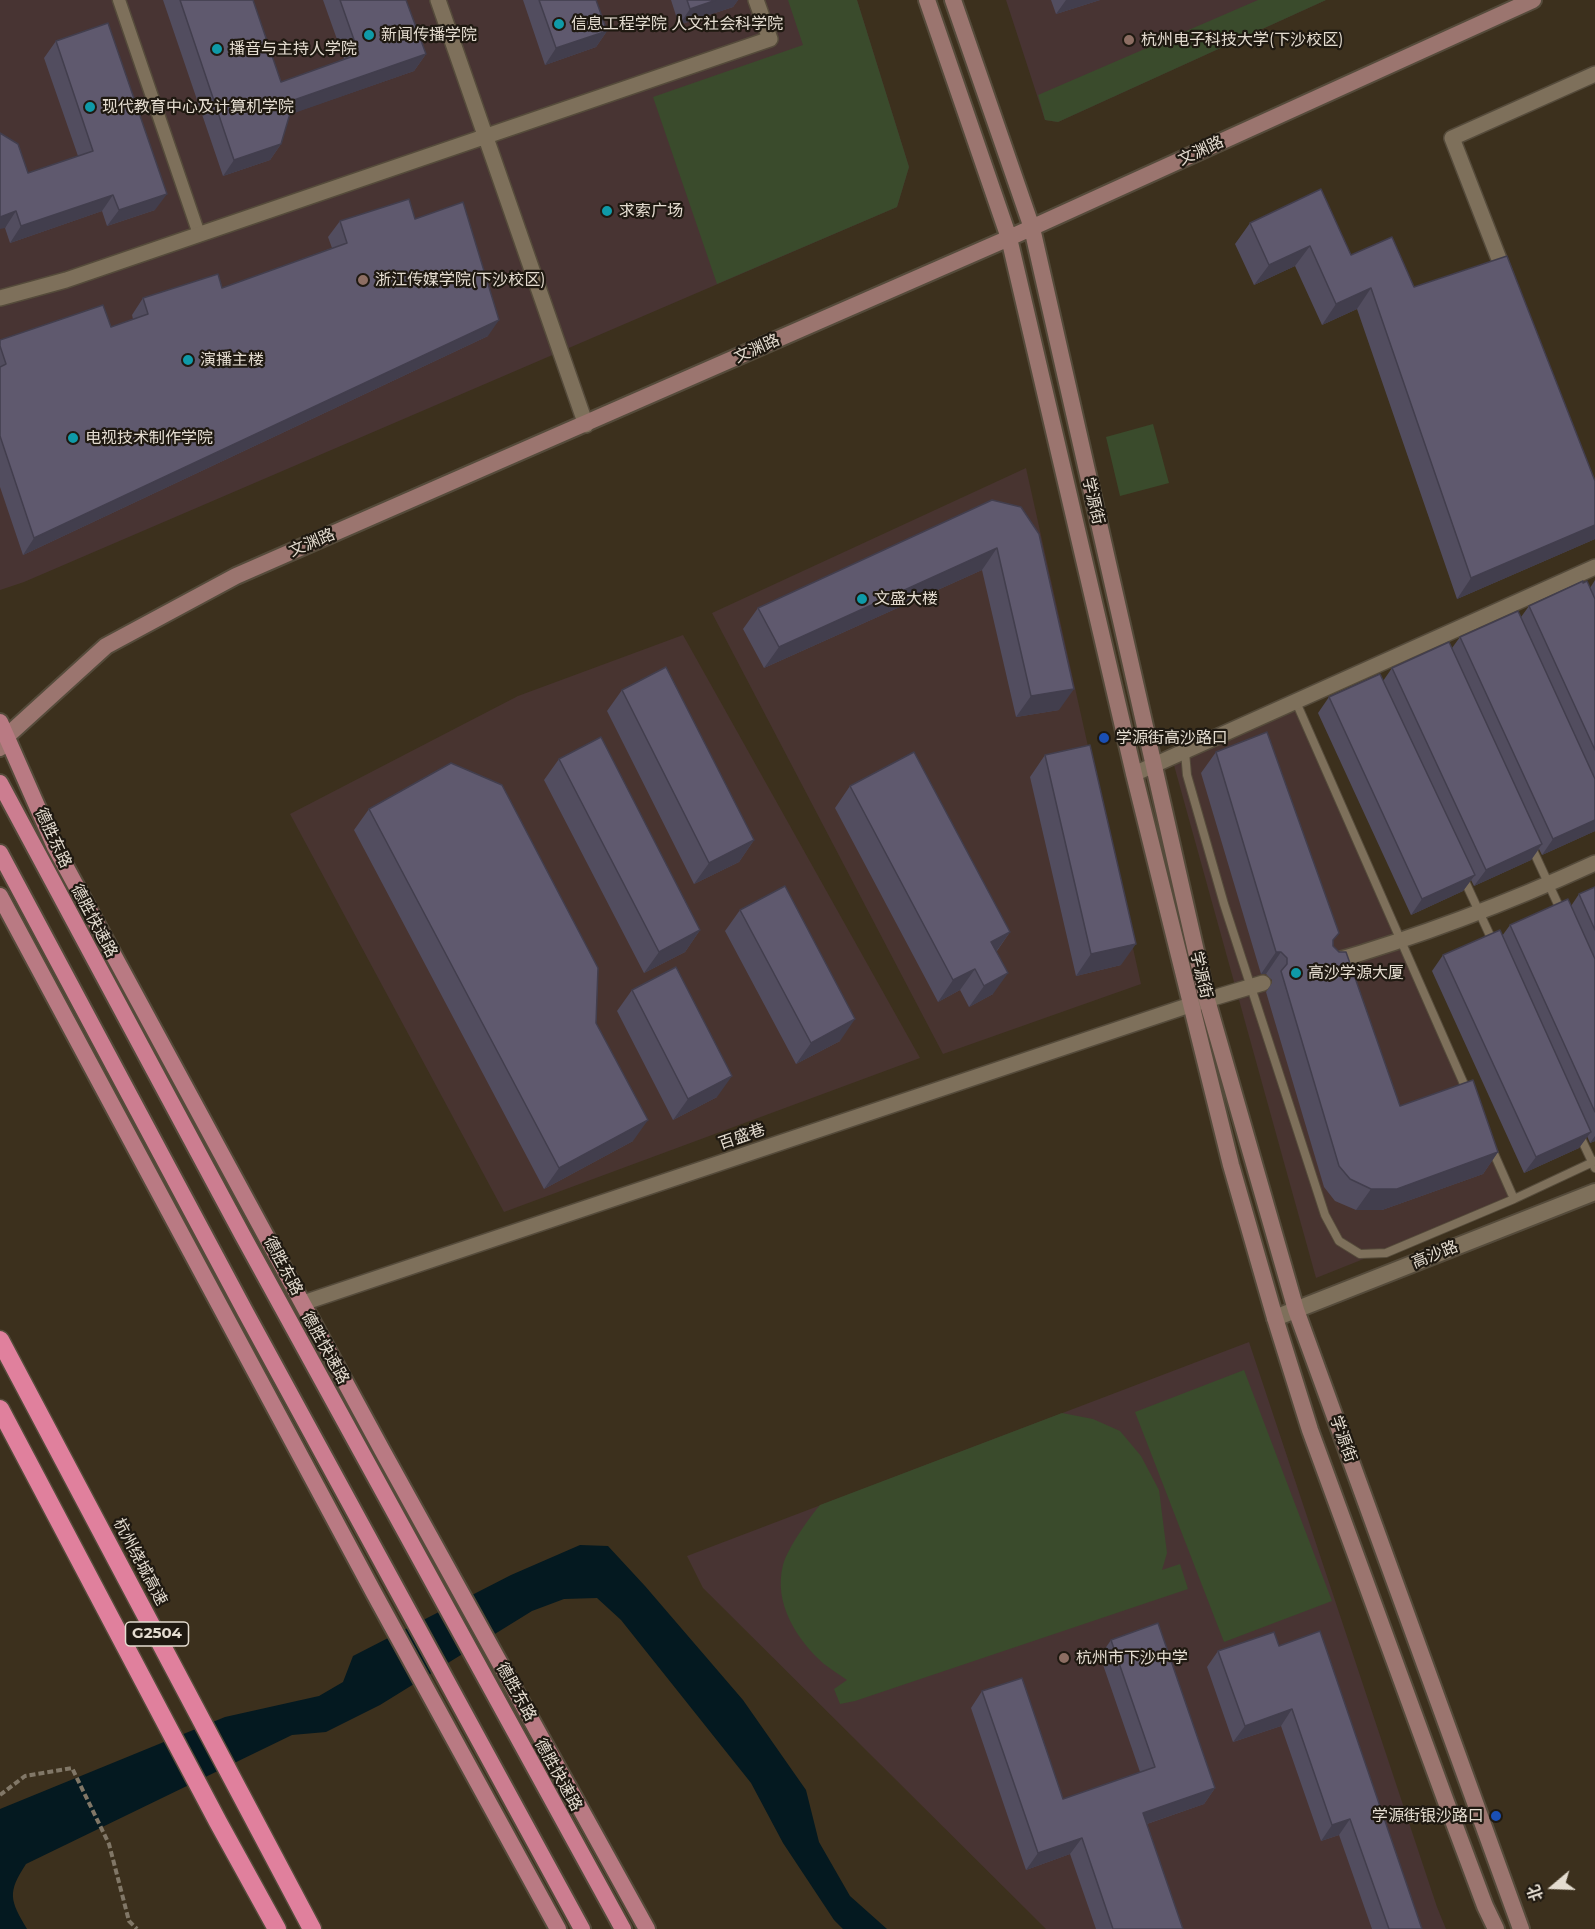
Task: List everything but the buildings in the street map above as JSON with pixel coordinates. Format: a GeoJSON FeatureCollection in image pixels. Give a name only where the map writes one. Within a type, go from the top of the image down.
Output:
{"type":"FeatureCollection","features":[{"type":"Feature","properties":{"kind":"highway","name":"德胜快速路"},"geometry":{"type":"LineString","coordinates":[[0,783],[243,1236],[623,1929]]}},
{"type":"Feature","properties":{"kind":"highway"},"geometry":{"type":"LineString","coordinates":[[0,853],[240,1302],[582,1929]]}},
{"type":"Feature","properties":{"kind":"highway","name":"杭州绕城高速"},"geometry":{"type":"LineString","coordinates":[[0,1340],[312,1929]]}},
{"type":"Feature","properties":{"kind":"highway","name":"G2504"},"geometry":{"type":"LineString","coordinates":[[0,1409],[277,1929]]}},
{"type":"Feature","properties":{"kind":"main road","name":"学源街"},"geometry":{"type":"LineString","coordinates":[[927,0],[1009,238],[1134,774],[1200,1002],[1296,1310],[1521,1929]]}},
{"type":"Feature","properties":{"kind":"main road","name":"学源街"},"geometry":{"type":"LineString","coordinates":[[953,0],[1032,228],[1153,766],[1231,1165],[1310,1430],[1445,1799],[1496,1929]]}},
{"type":"Feature","properties":{"kind":"main road","name":"文渊路"},"geometry":{"type":"LineString","coordinates":[[2,737],[106,646],[236,576],[1032,228],[1533,0]]}},
{"type":"Feature","properties":{"kind":"main road","name":"德胜东路"},"geometry":{"type":"LineString","coordinates":[[2,737],[55,847],[646,1929]]}},
{"type":"Feature","properties":{"kind":"main road"},"geometry":{"type":"LineString","coordinates":[[0,896],[369,1585],[558,1929]]}},
{"type":"Feature","properties":{"kind":"street"},"geometry":{"type":"LineString","coordinates":[[119,0],[199,234]]}},
{"type":"Feature","properties":{"kind":"street"},"geometry":{"type":"LineString","coordinates":[[438,0],[586,424]]}},
{"type":"Feature","properties":{"kind":"street"},"geometry":{"type":"LineString","coordinates":[[0,298],[66,280],[770,39],[756,0]]}},
{"type":"Feature","properties":{"kind":"street"},"geometry":{"type":"LineString","coordinates":[[1512,294],[1452,138],[1595,74]]}},
{"type":"Feature","properties":{"kind":"street"},"geometry":{"type":"LineString","coordinates":[[1134,774],[1296,702],[1369,675],[1575,582],[1595,567]]}},
{"type":"Feature","properties":{"kind":"street"},"geometry":{"type":"LineString","coordinates":[[1327,963],[1401,942],[1480,913],[1549,885],[1595,863]]}},
{"type":"Feature","properties":{"kind":"street","name":"百盛巷"},"geometry":{"type":"LineString","coordinates":[[303,1303],[1200,1002],[1257,985]]}},
{"type":"Feature","properties":{"kind":"street","name":"高沙路"},"geometry":{"type":"LineString","coordinates":[[1275,1318],[1595,1192]]}},
{"type":"Feature","properties":{"kind":"lane"},"geometry":{"type":"LineString","coordinates":[[1296,702],[1472,1103]]}},
{"type":"Feature","properties":{"kind":"lane"},"geometry":{"type":"LineString","coordinates":[[1185,752],[1187,775],[1224,904],[1257,985],[1325,1215],[1339,1241],[1360,1254],[1386,1253],[1594,1164],[1578,1130]]}},
{"type":"Feature","properties":{"kind":"lane"},"geometry":{"type":"LineString","coordinates":[[1529,842],[1567,925]]}},
{"type":"Feature","properties":{"kind":"lane"},"geometry":{"type":"LineString","coordinates":[[1460,870],[1495,945]]}},
{"type":"Feature","properties":{"kind":"lane"},"geometry":{"type":"LineString","coordinates":[[1491,1145],[1514,1199]]}},
{"type":"Feature","properties":{"kind":"path"},"geometry":{"type":"LineString","coordinates":[[0,1795],[25,1776],[72,1768],[109,1844],[129,1921],[137,1929]]}},
{"type":"Feature","properties":{"kind":"shaded area","name":"浙江传媒学院(下沙校区)"},"geometry":{"type":"Polygon","coordinates":[[[0,0],[857,0],[909,167],[897,207],[24,582],[0,590],[0,0]]]}},
{"type":"Feature","properties":{"kind":"shaded area","name":"杭州电子科技大学(下沙校区)"},"geometry":{"type":"Polygon","coordinates":[[[1006,0],[1326,0],[1058,122],[1045,120],[1006,0]]]}},
{"type":"Feature","properties":{"kind":"shaded area"},"geometry":{"type":"Polygon","coordinates":[[[1026,468],[1141,984],[943,1054],[712,613],[1026,468]]]}},
{"type":"Feature","properties":{"kind":"shaded area"},"geometry":{"type":"Polygon","coordinates":[[[683,635],[920,1058],[504,1212],[290,814],[518,696],[683,635]]]}},
{"type":"Feature","properties":{"kind":"shaded area","name":"高沙学源大厦"},"geometry":{"type":"Polygon","coordinates":[[[1296,702],[1514,1199],[1316,1278],[1172,758],[1296,702]]]}},
{"type":"Feature","properties":{"kind":"shaded area","name":"杭州市下沙中学"},"geometry":{"type":"Polygon","coordinates":[[[1249,1342],[1446,1929],[1046,1929],[703,1588],[687,1556],[1249,1342]]]}},
{"type":"Feature","properties":{"kind":"green space"},"geometry":{"type":"Polygon","coordinates":[[[788,0],[857,0],[909,167],[897,207],[717,284],[653,97],[803,45],[788,0]]]}},
{"type":"Feature","properties":{"kind":"green space"},"geometry":{"type":"Polygon","coordinates":[[[1258,0],[1326,0],[1058,122],[1045,120],[1038,95],[1258,0]]]}},
{"type":"Feature","properties":{"kind":"green space"},"geometry":{"type":"Polygon","coordinates":[[[1153,424],[1169,483],[1120,496],[1106,437],[1153,424]]]}},
{"type":"Feature","properties":{"kind":"green space"},"geometry":{"type":"Polygon","coordinates":[[[1244,1370],[1332,1601],[1224,1642],[1135,1412],[1244,1370]]]}},
{"type":"Feature","properties":{"kind":"green space"},"geometry":{"type":"Polygon","coordinates":[[[1062,1413],[1093,1419],[1120,1431],[1141,1456],[1159,1490],[1167,1553],[1162,1570],[1180,1564],[1188,1589],[855,1701],[840,1704],[834,1689],[847,1680],[824,1664],[805,1644],[790,1620],[781,1593],[783,1565],[789,1550],[815,1511],[820,1505],[1062,1413]]]}},
{"type":"Feature","properties":{"kind":"water"},"geometry":{"type":"Polygon","coordinates":[[[580,1545],[608,1546],[743,1700],[806,1790],[819,1842],[850,1896],[887,1929],[843,1929],[834,1920],[783,1843],[751,1783],[621,1620],[597,1598],[564,1599],[532,1611],[380,1705],[326,1732],[292,1735],[26,1864],[16,1882],[13,1897],[17,1911],[27,1929],[0,1929],[0,1809],[225,1717],[319,1696],[343,1682],[353,1656],[511,1575],[580,1545]]]}},
{"type":"Feature","properties":{"kind":"place","name":"信息工程学院 人文社会科学院"},"geometry":{"type":"Point","coordinates":[559,24]}},
{"type":"Feature","properties":{"kind":"place","name":"新闻传播学院"},"geometry":{"type":"Point","coordinates":[369,35]}},
{"type":"Feature","properties":{"kind":"place","name":"杭州电子科技大学(下沙校区)"},"geometry":{"type":"Point","coordinates":[1129,40]}},
{"type":"Feature","properties":{"kind":"place","name":"播音与主持人学院"},"geometry":{"type":"Point","coordinates":[217,49]}},
{"type":"Feature","properties":{"kind":"place","name":"现代教育中心及计算机学院"},"geometry":{"type":"Point","coordinates":[90,107]}},
{"type":"Feature","properties":{"kind":"place","name":"求索广场"},"geometry":{"type":"Point","coordinates":[607,211]}},
{"type":"Feature","properties":{"kind":"place","name":"浙江传媒学院(下沙校区)"},"geometry":{"type":"Point","coordinates":[363,280]}},
{"type":"Feature","properties":{"kind":"place","name":"演播主楼"},"geometry":{"type":"Point","coordinates":[188,360]}},
{"type":"Feature","properties":{"kind":"place","name":"电视技术制作学院"},"geometry":{"type":"Point","coordinates":[73,438]}},
{"type":"Feature","properties":{"kind":"place","name":"文盛大楼"},"geometry":{"type":"Point","coordinates":[862,599]}},
{"type":"Feature","properties":{"kind":"place","name":"学源街高沙路口"},"geometry":{"type":"Point","coordinates":[1104,738]}},
{"type":"Feature","properties":{"kind":"place","name":"高沙学源大厦"},"geometry":{"type":"Point","coordinates":[1296,973]}},
{"type":"Feature","properties":{"kind":"place","name":"杭州市下沙中学"},"geometry":{"type":"Point","coordinates":[1064,1658]}},
{"type":"Feature","properties":{"kind":"place","name":"学源街银沙路口"},"geometry":{"type":"Point","coordinates":[1496,1816]}}]}
